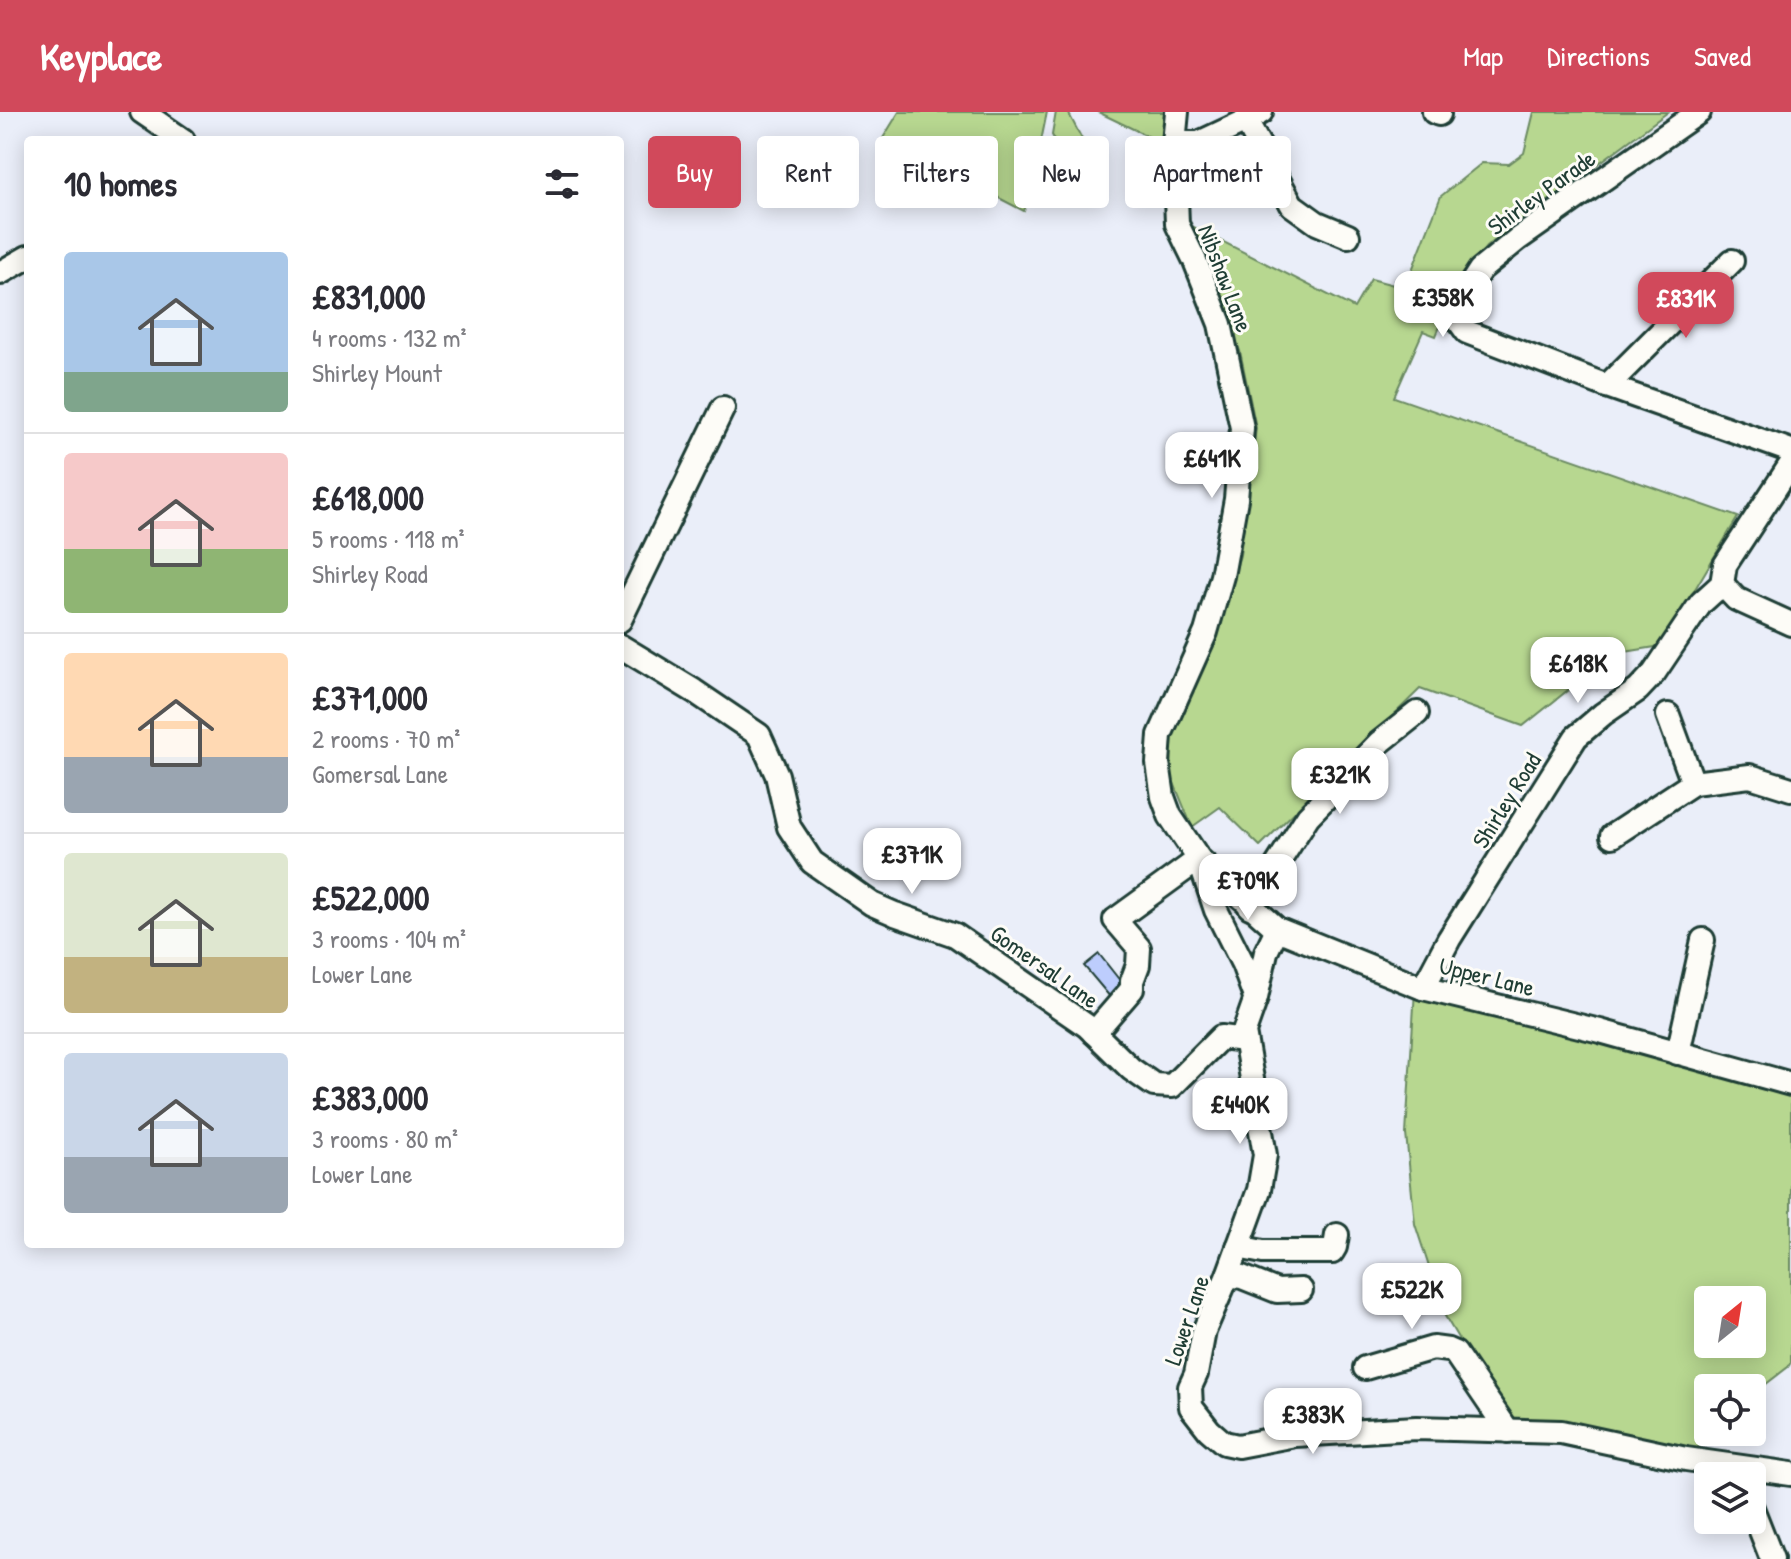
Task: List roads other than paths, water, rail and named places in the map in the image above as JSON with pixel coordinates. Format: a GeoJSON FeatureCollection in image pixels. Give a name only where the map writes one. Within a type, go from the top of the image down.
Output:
{"type":"FeatureCollection","features":[{"type":"Feature","properties":{"kind":"street"},"geometry":{"type":"LineString","coordinates":[[142,112],[173,136]]}},
{"type":"Feature","properties":{"kind":"street","name":"Nibshaw Lane"},"geometry":{"type":"LineString","coordinates":[[1175,136],[1177,112]]}},
{"type":"Feature","properties":{"kind":"street","name":"Shirley Parade"},"geometry":{"type":"LineString","coordinates":[[1699,112],[1518,239],[1480,270],[1465,293],[1459,321],[1467,332],[1607,386],[1791,451]]}},
{"type":"Feature","properties":{"kind":"street"},"geometry":{"type":"LineString","coordinates":[[1214,136],[1253,117],[1292,205],[1317,223],[1348,236]]}},
{"type":"Feature","properties":{"kind":"street","name":"Nibshaw Lane"},"geometry":{"type":"LineString","coordinates":[[1160,735],[1206,632],[1218,590],[1236,499],[1242,428],[1220,324],[1177,224],[1176,208]]}},
{"type":"Feature","properties":{"kind":"street"},"geometry":{"type":"LineString","coordinates":[[0,273],[24,259]]}},
{"type":"Feature","properties":{"kind":"street"},"geometry":{"type":"LineString","coordinates":[[1607,386],[1732,261]]}},
{"type":"Feature","properties":{"kind":"street"},"geometry":{"type":"LineString","coordinates":[[624,612],[723,408]]}},
{"type":"Feature","properties":{"kind":"street","name":"Shirley Road"},"geometry":{"type":"LineString","coordinates":[[1423,988],[1449,939],[1576,737],[1654,673],[1701,603],[1722,584],[1725,565],[1791,464]]}},
{"type":"Feature","properties":{"kind":"street"},"geometry":{"type":"LineString","coordinates":[[1722,584],[1736,599],[1791,624]]}},
{"type":"Feature","properties":{"kind":"street","name":"Gomersal Lane"},"geometry":{"type":"LineString","coordinates":[[624,648],[759,735],[777,775],[789,827],[812,862],[872,904],[955,935],[1087,1026],[1131,1069],[1154,1085],[1172,1086],[1221,1037],[1244,1040]]}},
{"type":"Feature","properties":{"kind":"street"},"geometry":{"type":"LineString","coordinates":[[1250,907],[1308,816],[1379,743],[1417,713]]}},
{"type":"Feature","properties":{"kind":"street"},"geometry":{"type":"LineString","coordinates":[[1668,715],[1693,783]]}},
{"type":"Feature","properties":{"kind":"street","name":"Upper Lane"},"geometry":{"type":"LineString","coordinates":[[1160,735],[1158,763],[1163,797],[1170,816],[1199,859],[1277,929],[1423,988],[1600,1031],[1791,1084]]}},
{"type":"Feature","properties":{"kind":"street"},"geometry":{"type":"LineString","coordinates":[[1612,836],[1693,783],[1750,776],[1791,789]]}},
{"type":"Feature","properties":{"kind":"street"},"geometry":{"type":"LineString","coordinates":[[1094,1033],[1130,993],[1138,965],[1139,948],[1115,920],[1199,859]]}},
{"type":"Feature","properties":{"kind":"street","name":"Upper Lane"},"geometry":{"type":"LineString","coordinates":[[1199,859],[1216,910],[1256,998]]}},
{"type":"Feature","properties":{"kind":"street","name":"Lower Lane"},"geometry":{"type":"LineString","coordinates":[[1277,929],[1266,952],[1256,998],[1244,1032],[1265,1155],[1259,1190],[1204,1331],[1196,1374],[1190,1387],[1191,1407],[1209,1430],[1224,1443],[1238,1446],[1295,1435],[1416,1428],[1561,1432],[1698,1462]]}},
{"type":"Feature","properties":{"kind":"street"},"geometry":{"type":"LineString","coordinates":[[1678,1053],[1703,940]]}},
{"type":"Feature","properties":{"kind":"street"},"geometry":{"type":"LineString","coordinates":[[1238,1247],[1263,1252],[1332,1252],[1337,1235]]}},
{"type":"Feature","properties":{"kind":"street"},"geometry":{"type":"LineString","coordinates":[[1228,1275],[1242,1277],[1277,1291],[1301,1290]]}},
{"type":"Feature","properties":{"kind":"street"},"geometry":{"type":"LineString","coordinates":[[1365,1368],[1433,1348],[1455,1353],[1508,1431]]}},
{"type":"Feature","properties":{"kind":"street","name":"Lower Lane"},"geometry":{"type":"LineString","coordinates":[[1766,1473],[1791,1474]]}},
{"type":"Feature","properties":{"kind":"street"},"geometry":{"type":"LineString","coordinates":[[1762,1534],[1772,1559]]}}]}
